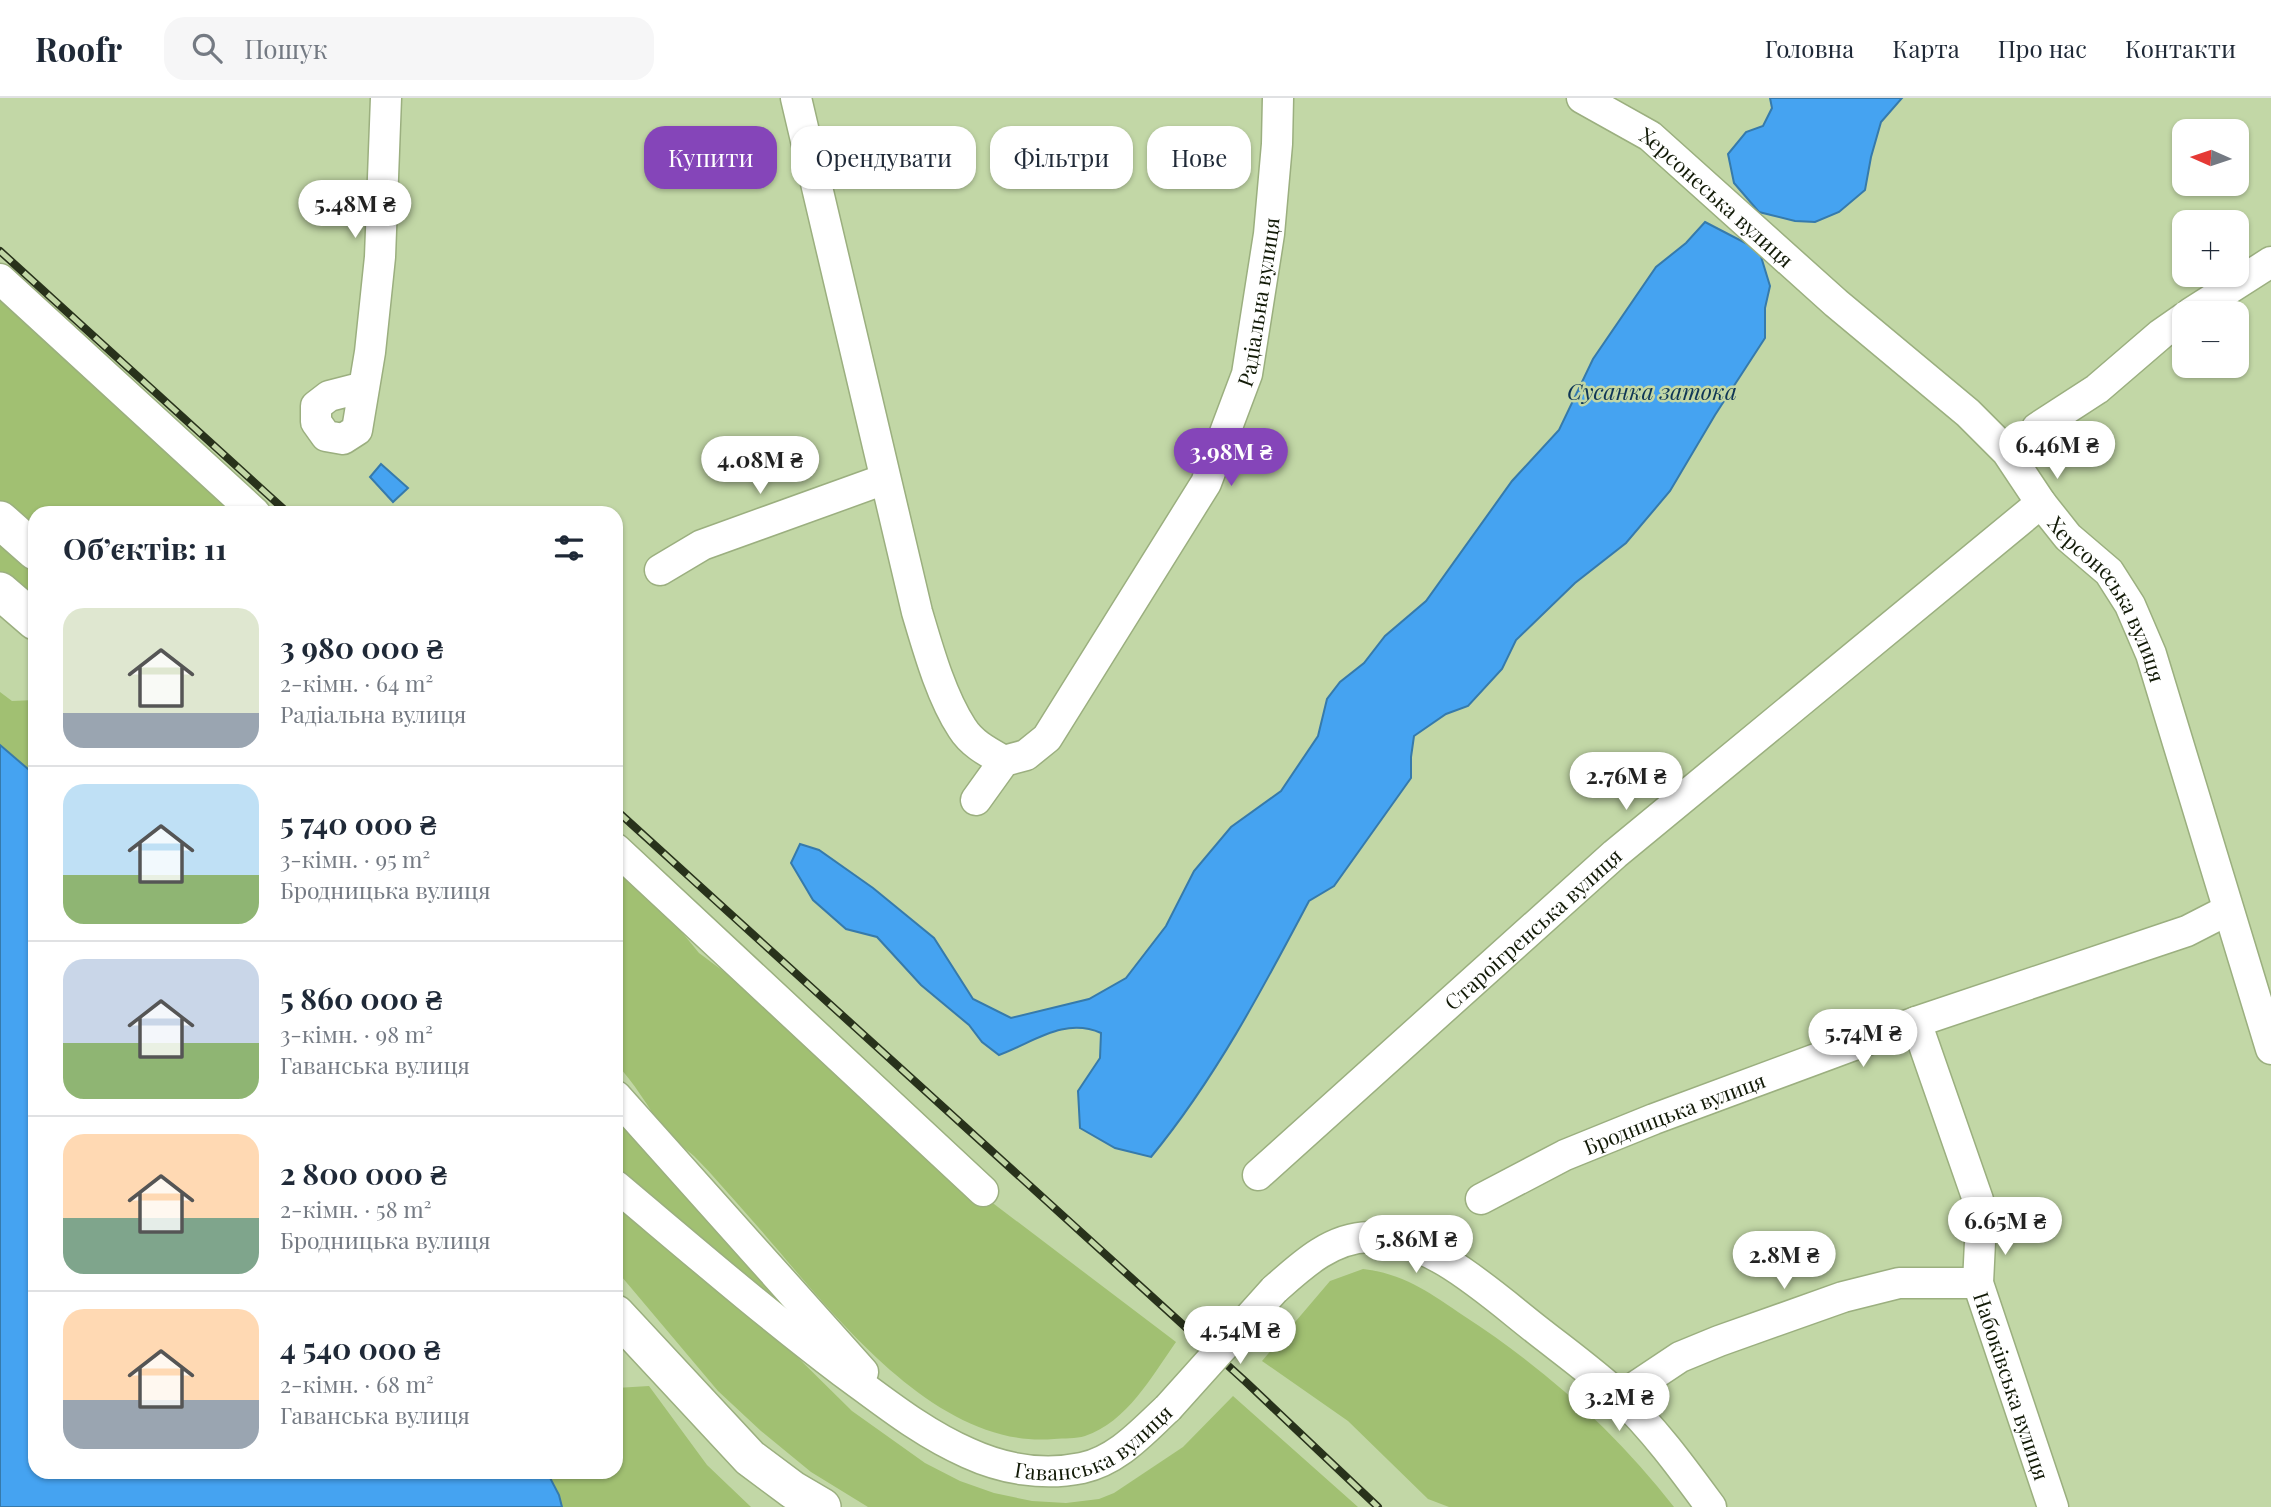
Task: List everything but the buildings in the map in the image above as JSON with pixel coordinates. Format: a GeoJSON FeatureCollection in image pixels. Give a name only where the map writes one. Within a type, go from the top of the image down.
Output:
{"type":"FeatureCollection","features":[{"type":"Feature","properties":{"kind":"main road"},"geometry":{"type":"LineString","coordinates":[[0,520],[28,545]]}},
{"type":"Feature","properties":{"kind":"main road"},"geometry":{"type":"LineString","coordinates":[[0,591],[28,615]]}},
{"type":"Feature","properties":{"kind":"main road"},"geometry":{"type":"LineString","coordinates":[[623,1322],[750,1458],[793,1490],[822,1507]]}},
{"type":"Feature","properties":{"kind":"street"},"geometry":{"type":"LineString","coordinates":[[364,387],[380,257],[386,98]]}},
{"type":"Feature","properties":{"kind":"street"},"geometry":{"type":"LineString","coordinates":[[796,98],[916,612],[936,672],[962,729],[979,747],[1004,761],[976,800]]}},
{"type":"Feature","properties":{"kind":"street","name":"Радіальна вулиця"},"geometry":{"type":"LineString","coordinates":[[1004,761],[1026,755],[1047,738],[1206,483],[1247,374],[1269,234],[1278,98]]}},
{"type":"Feature","properties":{"kind":"street","name":"Херсонеська вулиця"},"geometry":{"type":"LineString","coordinates":[[1582,98],[1650,135],[1826,294],[1968,413],[2007,453],[2068,537],[2109,572],[2130,605],[2151,654],[2271,1049]]}},
{"type":"Feature","properties":{"kind":"street"},"geometry":{"type":"LineString","coordinates":[[2209,301],[2271,262]]}},
{"type":"Feature","properties":{"kind":"street"},"geometry":{"type":"LineString","coordinates":[[0,279],[247,506]]}},
{"type":"Feature","properties":{"kind":"street"},"geometry":{"type":"LineString","coordinates":[[2037,428],[2097,389],[2172,326]]}},
{"type":"Feature","properties":{"kind":"street"},"geometry":{"type":"LineString","coordinates":[[660,570],[702,545],[885,479]]}},
{"type":"Feature","properties":{"kind":"street","name":"Староігренська вулиця"},"geometry":{"type":"LineString","coordinates":[[1258,1175],[1615,854],[2041,503]]}},
{"type":"Feature","properties":{"kind":"street"},"geometry":{"type":"LineString","coordinates":[[623,856],[983,1191]]}},
{"type":"Feature","properties":{"kind":"street","name":"Бродницька вулиця"},"geometry":{"type":"LineString","coordinates":[[1481,1199],[1565,1155],[1628,1129],[1916,1022],[2187,930],[2228,910]]}},
{"type":"Feature","properties":{"kind":"street","name":"Набоківська вулиця"},"geometry":{"type":"LineString","coordinates":[[1916,1022],[1978,1200],[1978,1283],[2053,1507]]}},
{"type":"Feature","properties":{"kind":"street","name":"Гаванська вулиця"},"geometry":{"type":"LineString","coordinates":[[623,1104],[900,1414]]}},
{"type":"Feature","properties":{"kind":"street","name":"Гаванська вулиця"},"geometry":{"type":"LineString","coordinates":[[623,1192],[791,1333],[900,1414],[937,1438],[968,1453],[1007,1466],[1048,1472],[1083,1468],[1110,1458],[1132,1442],[1167,1408],[1274,1290],[1305,1262],[1341,1242],[1368,1237],[1404,1242],[1453,1266],[1538,1330],[1620,1397],[1659,1440],[1711,1507]]}},
{"type":"Feature","properties":{"kind":"street"},"geometry":{"type":"LineString","coordinates":[[1620,1397],[1680,1357],[1843,1297],[1899,1283],[1978,1283]]}},
{"type":"Feature","properties":{"kind":"green space"},"geometry":{"type":"Polygon","coordinates":[[[0,289],[236,506],[28,506],[28,530],[0,506],[0,289]]]}},
{"type":"Feature","properties":{"kind":"green space"},"geometry":{"type":"Polygon","coordinates":[[[0,538],[28,562],[28,599],[0,574],[0,538]]]}},
{"type":"Feature","properties":{"kind":"green space"},"geometry":{"type":"Polygon","coordinates":[[[0,692],[12,701],[28,700],[28,769],[0,745],[0,692]]]}},
{"type":"Feature","properties":{"kind":"green space"},"geometry":{"type":"Polygon","coordinates":[[[623,865],[640,881],[699,953],[774,1009],[973,1188],[1176,1342],[1126,1409],[1100,1429],[1081,1437],[1054,1439],[1008,1436],[965,1421],[923,1396],[883,1364],[846,1328],[709,1171],[666,1132],[623,1071],[623,865]]]}},
{"type":"Feature","properties":{"kind":"green space"},"geometry":{"type":"Polygon","coordinates":[[[623,1122],[797,1316],[795,1318],[623,1177],[623,1122]]]}},
{"type":"Feature","properties":{"kind":"green space"},"geometry":{"type":"Polygon","coordinates":[[[623,1210],[778,1338],[852,1411],[925,1463],[960,1481],[994,1493],[1032,1501],[1066,1503],[1099,1499],[1114,1493],[1183,1447],[1233,1396],[1358,1507],[868,1507],[811,1472],[718,1391],[623,1278],[623,1210]]]}},
{"type":"Feature","properties":{"kind":"green space"},"geometry":{"type":"Polygon","coordinates":[[[1363,1269],[1392,1275],[1428,1292],[1522,1357],[1603,1427],[1652,1479],[1674,1507],[1449,1507],[1428,1499],[1348,1421],[1262,1361],[1330,1281],[1363,1269]]]}},
{"type":"Feature","properties":{"kind":"green space"},"geometry":{"type":"Polygon","coordinates":[[[649,1386],[707,1465],[751,1507],[562,1507],[551,1479],[623,1479],[623,1388],[649,1386]]]}},
{"type":"Feature","properties":{"kind":"water"},"geometry":{"type":"Polygon","coordinates":[[[1770,98],[1902,98],[1881,122],[1865,190],[1839,212],[1815,222],[1795,221],[1759,212],[1734,183],[1728,154],[1746,132],[1763,126],[1772,108],[1770,98]]]}},
{"type":"Feature","properties":{"kind":"water","name":"Сусанка затока"},"geometry":{"type":"Polygon","coordinates":[[[1705,222],[1759,250],[1770,286],[1765,308],[1765,338],[1670,491],[1626,543],[1575,583],[1516,640],[1502,669],[1468,706],[1446,714],[1414,736],[1411,778],[1334,886],[1309,901],[1217,1065],[1151,1157],[1115,1148],[1080,1128],[1078,1091],[1100,1058],[1101,1033],[1074,1028],[1062,1030],[999,1055],[982,1042],[969,1025],[921,985],[877,937],[846,929],[813,900],[791,863],[800,844],[819,850],[873,888],[934,938],[973,999],[1011,1018],[1089,999],[1126,978],[1166,926],[1194,871],[1231,827],[1281,791],[1318,736],[1327,699],[1340,682],[1364,663],[1385,636],[1426,601],[1512,481],[1559,430],[1593,359],[1656,267],[1686,243],[1705,222]]]}},
{"type":"Feature","properties":{"kind":"water"},"geometry":{"type":"Polygon","coordinates":[[[381,464],[408,488],[393,502],[370,477],[381,464]]]}},
{"type":"Feature","properties":{"kind":"water"},"geometry":{"type":"Polygon","coordinates":[[[0,745],[28,769],[28,1479],[551,1479],[562,1507],[0,1507],[0,745]]]}},
{"type":"Feature","properties":{"kind":"railway"},"geometry":{"type":"LineString","coordinates":[[0,251],[280,506]]}},
{"type":"Feature","properties":{"kind":"railway"},"geometry":{"type":"LineString","coordinates":[[623,816],[1246,1382],[1378,1507]]}}]}
